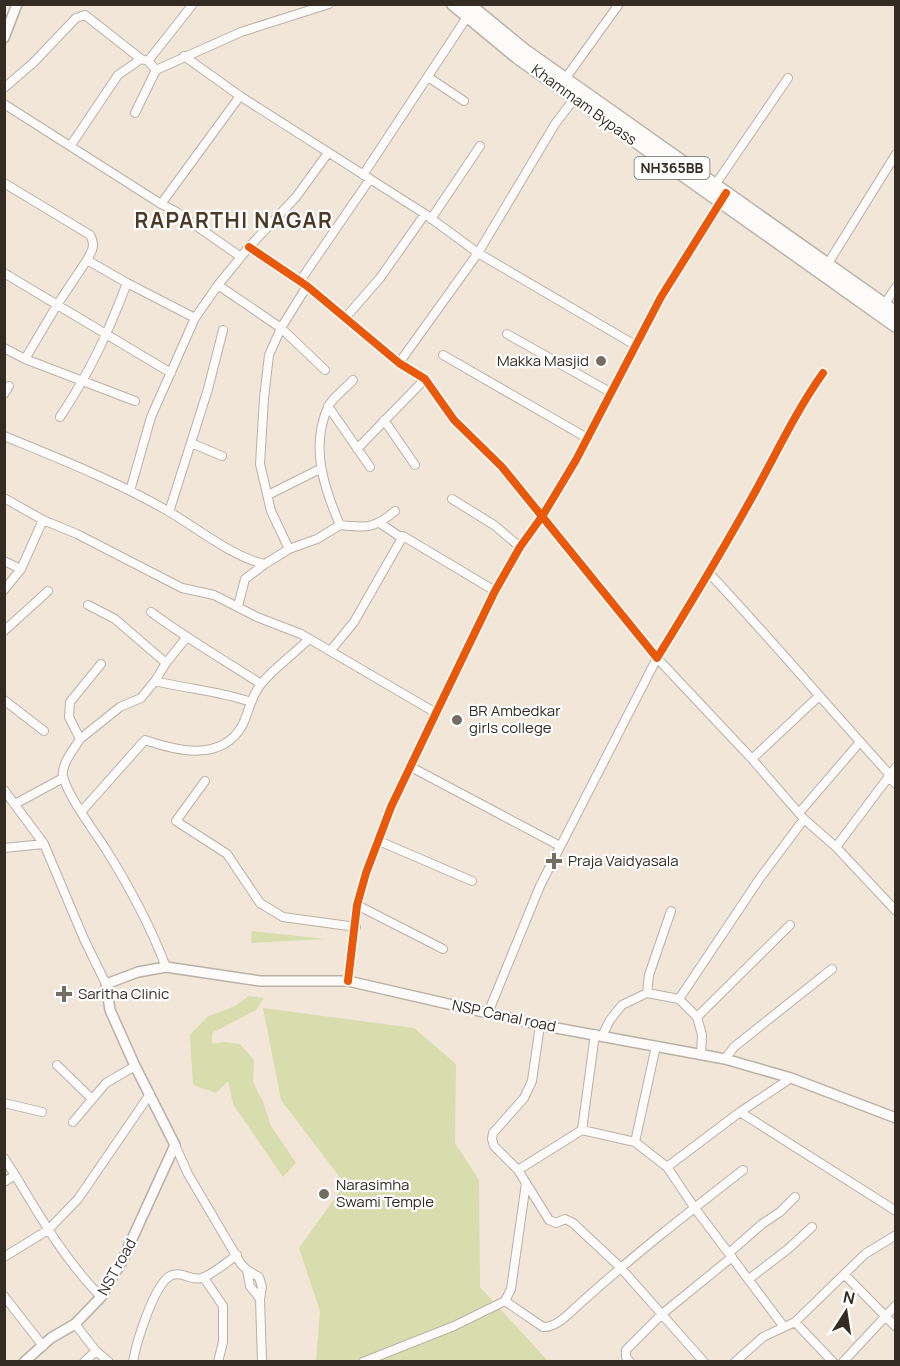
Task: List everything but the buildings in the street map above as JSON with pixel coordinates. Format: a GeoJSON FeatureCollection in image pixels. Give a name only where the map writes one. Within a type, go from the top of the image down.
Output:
{"type":"FeatureCollection","features":[{"type":"Feature","properties":{"kind":"highway","name":"Khammam Bypass"},"geometry":{"type":"LineString","coordinates":[[453,4],[468,10],[715,185],[724,198],[878,305],[896,313]]}},
{"type":"Feature","properties":{"kind":"highway","name":"Khammam Bypass"},"geometry":{"type":"LineString","coordinates":[[468,10],[517,57],[574,99],[827,265],[878,305],[896,326]]}},
{"type":"Feature","properties":{"kind":"street"},"geometry":{"type":"LineString","coordinates":[[4,38],[16,4]]}},
{"type":"Feature","properties":{"kind":"street"},"geometry":{"type":"LineString","coordinates":[[70,145],[118,75],[144,59],[193,4]]}},
{"type":"Feature","properties":{"kind":"street"},"geometry":{"type":"LineString","coordinates":[[135,113],[156,70],[241,32],[329,4]]}},
{"type":"Feature","properties":{"kind":"street"},"geometry":{"type":"LineString","coordinates":[[565,79],[619,4]]}},
{"type":"Feature","properties":{"kind":"street"},"geometry":{"type":"LineString","coordinates":[[300,280],[367,177],[468,10]]}},
{"type":"Feature","properties":{"kind":"street"},"geometry":{"type":"LineString","coordinates":[[4,88],[33,63],[76,18],[85,15],[156,70]]}},
{"type":"Feature","properties":{"kind":"street"},"geometry":{"type":"LineString","coordinates":[[184,56],[240,96],[428,217],[478,253],[635,345]]}},
{"type":"Feature","properties":{"kind":"street"},"geometry":{"type":"LineString","coordinates":[[428,77],[464,101]]}},
{"type":"Feature","properties":{"kind":"street"},"geometry":{"type":"LineString","coordinates":[[715,185],[788,78]]}},
{"type":"Feature","properties":{"kind":"street"},"geometry":{"type":"LineString","coordinates":[[161,204],[240,96]]}},
{"type":"Feature","properties":{"kind":"street"},"geometry":{"type":"LineString","coordinates":[[399,363],[478,253],[555,124],[574,99]]}},
{"type":"Feature","properties":{"kind":"street"},"geometry":{"type":"LineString","coordinates":[[4,104],[175,211],[241,256]]}},
{"type":"Feature","properties":{"kind":"street"},"geometry":{"type":"LineString","coordinates":[[346,316],[380,278],[480,146]]}},
{"type":"Feature","properties":{"kind":"street"},"geometry":{"type":"LineString","coordinates":[[130,491],[151,417],[195,318],[241,256],[296,197],[328,153]]}},
{"type":"Feature","properties":{"kind":"street"},"geometry":{"type":"LineString","coordinates":[[827,265],[896,154]]}},
{"type":"Feature","properties":{"kind":"street"},"geometry":{"type":"LineString","coordinates":[[4,183],[90,235],[94,241],[87,260],[25,359]]}},
{"type":"Feature","properties":{"kind":"street"},"geometry":{"type":"LineString","coordinates":[[348,981],[357,905],[366,873],[392,807],[436,713],[495,591],[520,547],[543,515],[587,438],[682,261],[724,198]]}},
{"type":"Feature","properties":{"kind":"street"},"geometry":{"type":"LineString","coordinates":[[249,247],[300,280],[346,316],[399,363],[426,379],[454,420],[502,467],[657,657],[802,816],[836,847],[896,911]]}},
{"type":"Feature","properties":{"kind":"street"},"geometry":{"type":"LineString","coordinates":[[87,260],[195,318]]}},
{"type":"Feature","properties":{"kind":"street"},"geometry":{"type":"LineString","coordinates":[[4,273],[171,373]]}},
{"type":"Feature","properties":{"kind":"street"},"geometry":{"type":"LineString","coordinates":[[60,417],[83,382],[107,335],[127,283]]}},
{"type":"Feature","properties":{"kind":"street"},"geometry":{"type":"LineString","coordinates":[[218,285],[281,328],[325,370]]}},
{"type":"Feature","properties":{"kind":"street"},"geometry":{"type":"LineString","coordinates":[[289,549],[271,512],[260,464],[264,398],[269,355],[281,328],[307,286]]}},
{"type":"Feature","properties":{"kind":"street"},"geometry":{"type":"LineString","coordinates":[[878,305],[896,286]]}},
{"type":"Feature","properties":{"kind":"street"},"geometry":{"type":"LineString","coordinates":[[169,512],[192,442],[223,330]]}},
{"type":"Feature","properties":{"kind":"street"},"geometry":{"type":"LineString","coordinates":[[507,334],[610,392]]}},
{"type":"Feature","properties":{"kind":"street"},"geometry":{"type":"LineString","coordinates":[[4,348],[25,359],[135,401]]}},
{"type":"Feature","properties":{"kind":"street"},"geometry":{"type":"LineString","coordinates":[[443,356],[587,438]]}},
{"type":"Feature","properties":{"kind":"street"},"geometry":{"type":"LineString","coordinates":[[488,1013],[540,886],[657,657],[709,573],[786,431],[823,373]]}},
{"type":"Feature","properties":{"kind":"street"},"geometry":{"type":"LineString","coordinates":[[357,449],[426,379]]}},
{"type":"Feature","properties":{"kind":"street"},"geometry":{"type":"LineString","coordinates":[[340,525],[328,498],[320,470],[321,431],[328,406],[353,380]]}},
{"type":"Feature","properties":{"kind":"street"},"geometry":{"type":"LineString","coordinates":[[4,394],[9,386]]}},
{"type":"Feature","properties":{"kind":"street"},"geometry":{"type":"LineString","coordinates":[[328,406],[370,467]]}},
{"type":"Feature","properties":{"kind":"street"},"geometry":{"type":"LineString","coordinates":[[384,420],[416,465]]}},
{"type":"Feature","properties":{"kind":"street"},"geometry":{"type":"LineString","coordinates":[[4,436],[115,482],[254,562],[266,564]]}},
{"type":"Feature","properties":{"kind":"street"},"geometry":{"type":"LineString","coordinates":[[192,442],[222,456]]}},
{"type":"Feature","properties":{"kind":"street"},"geometry":{"type":"LineString","coordinates":[[268,495],[320,470]]}},
{"type":"Feature","properties":{"kind":"street"},"geometry":{"type":"LineString","coordinates":[[4,498],[43,520],[77,534],[182,588],[214,595],[309,639],[436,713]]}},
{"type":"Feature","properties":{"kind":"street"},"geometry":{"type":"LineString","coordinates":[[452,499],[494,525],[520,547]]}},
{"type":"Feature","properties":{"kind":"street"},"geometry":{"type":"LineString","coordinates":[[238,606],[245,579],[289,549],[317,539],[340,525],[362,527],[381,524],[396,511]]}},
{"type":"Feature","properties":{"kind":"street"},"geometry":{"type":"LineString","coordinates":[[4,590],[21,569],[43,520]]}},
{"type":"Feature","properties":{"kind":"street"},"geometry":{"type":"LineString","coordinates":[[381,524],[495,591]]}},
{"type":"Feature","properties":{"kind":"street"},"geometry":{"type":"LineString","coordinates":[[331,650],[354,622],[402,538]]}},
{"type":"Feature","properties":{"kind":"street"},"geometry":{"type":"LineString","coordinates":[[4,561],[21,569]]}},
{"type":"Feature","properties":{"kind":"street"},"geometry":{"type":"LineString","coordinates":[[709,573],[782,651],[896,784]]}},
{"type":"Feature","properties":{"kind":"street"},"geometry":{"type":"LineString","coordinates":[[4,631],[48,591]]}},
{"type":"Feature","properties":{"kind":"street"},"geometry":{"type":"LineString","coordinates":[[88,605],[115,619],[166,663]]}},
{"type":"Feature","properties":{"kind":"street"},"geometry":{"type":"LineString","coordinates":[[151,612],[186,638],[226,660],[261,684]]}},
{"type":"Feature","properties":{"kind":"street"},"geometry":{"type":"LineString","coordinates":[[166,967],[150,926],[105,848],[81,812],[63,777],[65,765],[80,739],[120,707],[141,698],[186,638]]}},
{"type":"Feature","properties":{"kind":"street"},"geometry":{"type":"LineString","coordinates":[[81,812],[145,740],[186,752],[226,743],[242,725],[250,702],[261,684],[309,639]]}},
{"type":"Feature","properties":{"kind":"street"},"geometry":{"type":"LineString","coordinates":[[80,739],[69,717],[70,702],[101,664]]}},
{"type":"Feature","properties":{"kind":"street"},"geometry":{"type":"LineString","coordinates":[[155,681],[179,687],[230,694],[250,702]]}},
{"type":"Feature","properties":{"kind":"street"},"geometry":{"type":"LineString","coordinates":[[752,759],[819,696]]}},
{"type":"Feature","properties":{"kind":"street"},"geometry":{"type":"LineString","coordinates":[[4,700],[44,731]]}},
{"type":"Feature","properties":{"kind":"street"},"geometry":{"type":"LineString","coordinates":[[680,999],[802,816],[860,742]]}},
{"type":"Feature","properties":{"kind":"street"},"geometry":{"type":"LineString","coordinates":[[411,767],[560,846]]}},
{"type":"Feature","properties":{"kind":"street"},"geometry":{"type":"LineString","coordinates":[[836,847],[896,767]]}},
{"type":"Feature","properties":{"kind":"street"},"geometry":{"type":"LineString","coordinates":[[15,804],[63,777]]}},
{"type":"Feature","properties":{"kind":"street"},"geometry":{"type":"LineString","coordinates":[[205,781],[176,821],[227,855],[260,903],[283,918],[356,927]]}},
{"type":"Feature","properties":{"kind":"street"},"geometry":{"type":"LineString","coordinates":[[4,790],[44,844],[84,939],[106,984],[110,1010],[188,1174],[247,1270],[259,1277],[262,1287],[260,1299],[262,1362]]}},
{"type":"Feature","properties":{"kind":"street"},"geometry":{"type":"LineString","coordinates":[[379,841],[472,881]]}},
{"type":"Feature","properties":{"kind":"street"},"geometry":{"type":"LineString","coordinates":[[4,848],[44,844]]}},
{"type":"Feature","properties":{"kind":"street"},"geometry":{"type":"LineString","coordinates":[[357,905],[442,949]]}},
{"type":"Feature","properties":{"kind":"street"},"geometry":{"type":"LineString","coordinates":[[647,993],[649,975],[671,911]]}},
{"type":"Feature","properties":{"kind":"street"},"geometry":{"type":"LineString","coordinates":[[697,1017],[790,925]]}},
{"type":"Feature","properties":{"kind":"street","name":"NSP Canal road"},"geometry":{"type":"LineString","coordinates":[[106,984],[138,972],[166,967],[260,981],[348,981],[540,1025],[725,1059],[791,1078],[896,1118]]}},
{"type":"Feature","properties":{"kind":"street"},"geometry":{"type":"LineString","coordinates":[[725,1059],[734,1047],[832,969]]}},
{"type":"Feature","properties":{"kind":"street"},"geometry":{"type":"LineString","coordinates":[[582,1130],[598,1035],[622,1005],[647,993],[680,999],[697,1017],[702,1035],[701,1055]]}},
{"type":"Feature","properties":{"kind":"street"},"geometry":{"type":"LineString","coordinates":[[540,1025],[532,1081],[524,1098],[494,1133],[492,1139],[494,1146],[518,1170],[549,1220],[556,1222],[569,1219],[620,1267],[704,1362]]}},
{"type":"Feature","properties":{"kind":"street"},"geometry":{"type":"LineString","coordinates":[[634,1142],[656,1046]]}},
{"type":"Feature","properties":{"kind":"street"},"geometry":{"type":"LineString","coordinates":[[57,1065],[92,1099]]}},
{"type":"Feature","properties":{"kind":"street"},"geometry":{"type":"LineString","coordinates":[[73,1122],[106,1083],[135,1066]]}},
{"type":"Feature","properties":{"kind":"street"},"geometry":{"type":"LineString","coordinates":[[667,1167],[740,1112],[791,1078]]}},
{"type":"Feature","properties":{"kind":"street"},"geometry":{"type":"LineString","coordinates":[[4,1257],[48,1230],[78,1199],[150,1094]]}},
{"type":"Feature","properties":{"kind":"street"},"geometry":{"type":"LineString","coordinates":[[4,1103],[42,1112]]}},
{"type":"Feature","properties":{"kind":"street"},"geometry":{"type":"LineString","coordinates":[[740,1112],[896,1211]]}},
{"type":"Feature","properties":{"kind":"street"},"geometry":{"type":"LineString","coordinates":[[518,1170],[582,1130],[634,1142],[667,1167],[694,1207],[784,1327]]}},
{"type":"Feature","properties":{"kind":"street","name":"NST road"},"geometry":{"type":"LineString","coordinates":[[24,1362],[51,1338],[75,1324],[101,1297],[122,1261],[176,1145]]}},
{"type":"Feature","properties":{"kind":"street"},"geometry":{"type":"LineString","coordinates":[[4,1158],[48,1230],[78,1273],[101,1297]]}},
{"type":"Feature","properties":{"kind":"street"},"geometry":{"type":"LineString","coordinates":[[505,1301],[543,1327],[549,1328],[620,1267],[743,1170]]}},
{"type":"Feature","properties":{"kind":"street"},"geometry":{"type":"LineString","coordinates":[[4,1182],[15,1175]]}},
{"type":"Feature","properties":{"kind":"street"},"geometry":{"type":"LineString","coordinates":[[363,1362],[454,1326],[505,1301],[511,1289],[526,1183]]}},
{"type":"Feature","properties":{"kind":"street"},"geometry":{"type":"LineString","coordinates":[[630,1362],[626,1357],[626,1350],[662,1314],[795,1197]]}},
{"type":"Feature","properties":{"kind":"street"},"geometry":{"type":"LineString","coordinates":[[749,1280],[812,1227]]}},
{"type":"Feature","properties":{"kind":"street"},"geometry":{"type":"LineString","coordinates":[[735,1362],[763,1337],[795,1322],[865,1254],[896,1235]]}},
{"type":"Feature","properties":{"kind":"street"},"geometry":{"type":"LineString","coordinates":[[133,1362],[143,1322],[164,1280],[171,1275],[179,1274],[196,1279],[204,1278],[237,1255]]}},
{"type":"Feature","properties":{"kind":"street"},"geometry":{"type":"LineString","coordinates":[[845,1275],[896,1327]]}},
{"type":"Feature","properties":{"kind":"street"},"geometry":{"type":"LineString","coordinates":[[204,1278],[223,1306],[223,1342],[218,1362]]}},
{"type":"Feature","properties":{"kind":"street"},"geometry":{"type":"LineString","coordinates":[[4,1296],[42,1346]]}},
{"type":"Feature","properties":{"kind":"street"},"geometry":{"type":"LineString","coordinates":[[843,1362],[896,1305]]}},
{"type":"Feature","properties":{"kind":"street"},"geometry":{"type":"LineString","coordinates":[[795,1322],[833,1362]]}},
{"type":"Feature","properties":{"kind":"street"},"geometry":{"type":"LineString","coordinates":[[75,1324],[96,1351],[110,1362]]}},
{"type":"Feature","properties":{"kind":"street"},"geometry":{"type":"LineString","coordinates":[[84,1362],[96,1351]]}},
{"type":"Feature","properties":{"kind":"green space"},"geometry":{"type":"Polygon","coordinates":[[[252,931],[326,939],[251,943],[252,931]]]}},
{"type":"Feature","properties":{"kind":"green space"},"geometry":{"type":"Polygon","coordinates":[[[249,996],[264,998],[256,1010],[212,1033],[212,1044],[224,1042],[240,1044],[254,1060],[253,1082],[271,1126],[296,1163],[283,1177],[233,1104],[228,1081],[216,1093],[193,1085],[190,1035],[207,1017],[235,1006],[249,996]]]}},
{"type":"Feature","properties":{"kind":"green space"},"geometry":{"type":"Polygon","coordinates":[[[263,1008],[414,1028],[456,1064],[455,1143],[479,1180],[480,1287],[548,1361],[316,1361],[320,1311],[299,1248],[345,1184],[281,1100],[263,1008]]]}},
{"type":"Feature","properties":{"kind":"cycle path"},"geometry":{"type":"LineString","coordinates":[[348,981],[357,905],[366,873],[391,807],[436,713],[495,591],[520,547],[543,515],[576,460],[661,297],[726,193]]}},
{"type":"Feature","properties":{"kind":"cycle path"},"geometry":{"type":"LineString","coordinates":[[249,247],[307,286],[399,363],[425,379],[454,420],[502,467],[657,658],[719,555],[795,417],[823,373]]}},
{"type":"Feature","properties":{"kind":"place","name":"Makka Masjid"},"geometry":{"type":"Point","coordinates":[601,361]}},
{"type":"Feature","properties":{"kind":"place","name":"BR Ambedkar girls college"},"geometry":{"type":"Point","coordinates":[457,720]}},
{"type":"Feature","properties":{"kind":"place","name":"Praja Vaidyasala"},"geometry":{"type":"Point","coordinates":[554,861]}},
{"type":"Feature","properties":{"kind":"place","name":"Saritha Clinic"},"geometry":{"type":"Point","coordinates":[64,994]}},
{"type":"Feature","properties":{"kind":"place","name":"Narasimha Swami Temple"},"geometry":{"type":"Point","coordinates":[324,1194]}},
{"type":"Feature","properties":{"kind":"district","name":"RAPARTHI NAGAR"},"geometry":{"type":"Point","coordinates":[234,221]}}]}
